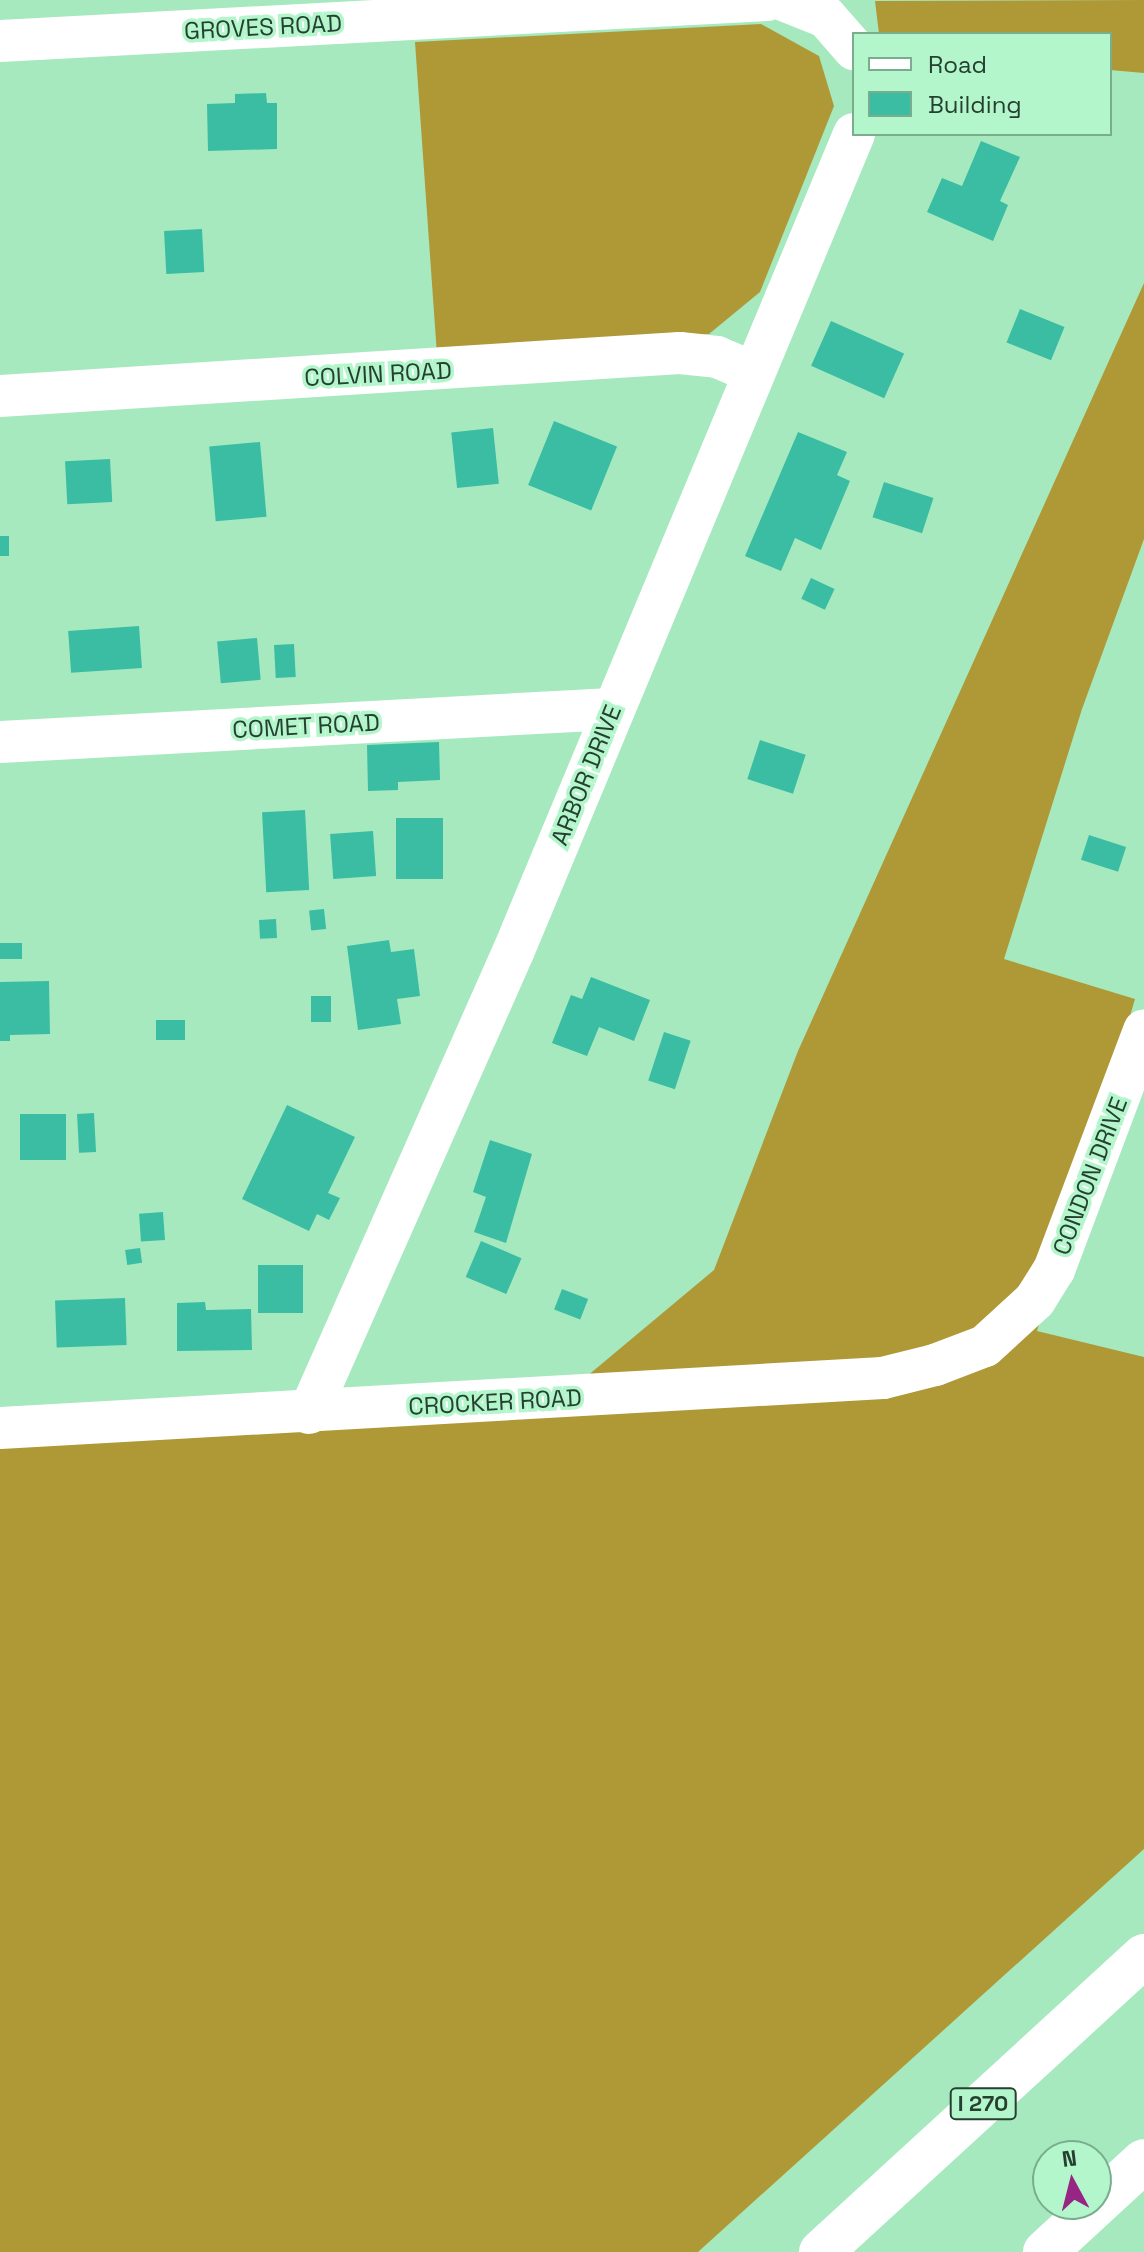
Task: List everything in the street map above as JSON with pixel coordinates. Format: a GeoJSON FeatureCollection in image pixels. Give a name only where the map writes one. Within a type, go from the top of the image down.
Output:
{"type":"FeatureCollection","features":[{"type":"Feature","properties":{"kind":"highway","name":"I 270"},"geometry":{"type":"LineString","coordinates":[[821,2252],[1144,1956]]}},
{"type":"Feature","properties":{"kind":"highway"},"geometry":{"type":"LineString","coordinates":[[1045,2252],[1144,2161]]}},
{"type":"Feature","properties":{"kind":"street","name":"GROVES ROAD"},"geometry":{"type":"LineString","coordinates":[[0,41],[145,16],[767,0]]}},
{"type":"Feature","properties":{"kind":"street"},"geometry":{"type":"LineString","coordinates":[[783,0],[826,17],[852,47]]}},
{"type":"Feature","properties":{"kind":"street","name":"ARBOR DRIVE"},"geometry":{"type":"LineString","coordinates":[[309,1413],[514,950],[752,372],[832,197],[853,136]]}},
{"type":"Feature","properties":{"kind":"street","name":"COLVIN ROAD"},"geometry":{"type":"LineString","coordinates":[[0,396],[680,353],[717,357],[752,372]]}},
{"type":"Feature","properties":{"kind":"street","name":"COMET ROAD"},"geometry":{"type":"LineString","coordinates":[[0,742],[612,709]]}},
{"type":"Feature","properties":{"kind":"street","name":"CONDON DRIVE"},"geometry":{"type":"LineString","coordinates":[[985,1346],[1027,1308],[1054,1270],[1144,1030]]}},
{"type":"Feature","properties":{"kind":"street","name":"CROCKER ROAD"},"geometry":{"type":"LineString","coordinates":[[0,1428],[309,1413],[883,1378],[985,1346]]}},
{"type":"Feature","properties":{"kind":"shaded area"},"geometry":{"type":"Polygon","coordinates":[[[1144,0],[1144,73],[1112,70],[1112,32],[879,32],[875,1],[1144,0]]]}},
{"type":"Feature","properties":{"kind":"shaded area"},"geometry":{"type":"Polygon","coordinates":[[[761,24],[819,56],[834,106],[760,292],[709,334],[437,355],[415,42],[761,24]]]}},
{"type":"Feature","properties":{"kind":"shaded area"},"geometry":{"type":"Polygon","coordinates":[[[1144,283],[1144,539],[1082,709],[1004,959],[1135,999],[1037,1331],[1144,1357],[1144,1849],[698,2252],[0,2252],[0,1416],[586,1377],[714,1270],[798,1051],[1144,283]]]}},
{"type":"Feature","properties":{"kind":"building"},"geometry":{"type":"Polygon","coordinates":[[[266,93],[267,103],[277,103],[277,149],[208,151],[207,104],[235,103],[235,94],[266,93]]]}},
{"type":"Feature","properties":{"kind":"building"},"geometry":{"type":"Polygon","coordinates":[[[981,141],[1020,157],[1000,201],[1008,205],[993,241],[927,212],[942,178],[962,186],[981,141]]]}},
{"type":"Feature","properties":{"kind":"building"},"geometry":{"type":"Polygon","coordinates":[[[202,229],[204,272],[166,274],[164,231],[202,229]]]}},
{"type":"Feature","properties":{"kind":"building"},"geometry":{"type":"Polygon","coordinates":[[[1020,309],[1065,327],[1051,360],[1007,342],[1020,309]]]}},
{"type":"Feature","properties":{"kind":"building"},"geometry":{"type":"Polygon","coordinates":[[[831,321],[904,354],[884,398],[811,366],[831,321]]]}},
{"type":"Feature","properties":{"kind":"building"},"geometry":{"type":"Polygon","coordinates":[[[554,421],[617,446],[591,510],[528,485],[554,421]]]}},
{"type":"Feature","properties":{"kind":"building"},"geometry":{"type":"Polygon","coordinates":[[[493,428],[499,484],[457,488],[451,432],[493,428]]]}},
{"type":"Feature","properties":{"kind":"building"},"geometry":{"type":"Polygon","coordinates":[[[798,432],[847,452],[837,475],[850,481],[821,550],[795,538],[781,571],[745,556],[798,432]]]}},
{"type":"Feature","properties":{"kind":"building"},"geometry":{"type":"Polygon","coordinates":[[[260,442],[267,517],[216,521],[209,446],[260,442]]]}},
{"type":"Feature","properties":{"kind":"building"},"geometry":{"type":"Polygon","coordinates":[[[110,459],[112,502],[67,504],[65,461],[110,459]]]}},
{"type":"Feature","properties":{"kind":"building"},"geometry":{"type":"Polygon","coordinates":[[[884,482],[933,498],[922,533],[873,517],[884,482]]]}},
{"type":"Feature","properties":{"kind":"building"},"geometry":{"type":"Polygon","coordinates":[[[0,536],[9,536],[9,556],[0,556],[0,536]]]}},
{"type":"Feature","properties":{"kind":"building"},"geometry":{"type":"Polygon","coordinates":[[[811,578],[835,589],[825,610],[801,599],[811,578]]]}},
{"type":"Feature","properties":{"kind":"building"},"geometry":{"type":"Polygon","coordinates":[[[139,626],[142,668],[71,673],[68,631],[139,626]]]}},
{"type":"Feature","properties":{"kind":"building"},"geometry":{"type":"Polygon","coordinates":[[[257,638],[261,680],[221,683],[217,641],[257,638]]]}},
{"type":"Feature","properties":{"kind":"building"},"geometry":{"type":"Polygon","coordinates":[[[294,644],[296,677],[276,678],[274,645],[294,644]]]}},
{"type":"Feature","properties":{"kind":"building"},"geometry":{"type":"Polygon","coordinates":[[[760,740],[806,755],[793,794],[747,779],[760,740]]]}},
{"type":"Feature","properties":{"kind":"building"},"geometry":{"type":"Polygon","coordinates":[[[439,742],[440,780],[398,782],[398,790],[368,791],[367,745],[439,742]]]}},
{"type":"Feature","properties":{"kind":"building"},"geometry":{"type":"Polygon","coordinates":[[[305,810],[309,890],[266,892],[262,812],[305,810]]]}},
{"type":"Feature","properties":{"kind":"building"},"geometry":{"type":"Polygon","coordinates":[[[396,818],[443,818],[443,879],[396,879],[396,818]]]}},
{"type":"Feature","properties":{"kind":"building"},"geometry":{"type":"Polygon","coordinates":[[[373,831],[376,876],[333,879],[330,834],[373,831]]]}},
{"type":"Feature","properties":{"kind":"building"},"geometry":{"type":"Polygon","coordinates":[[[1089,835],[1126,847],[1118,872],[1081,860],[1089,835]]]}},
{"type":"Feature","properties":{"kind":"building"},"geometry":{"type":"Polygon","coordinates":[[[324,909],[326,929],[311,930],[309,911],[324,909]]]}},
{"type":"Feature","properties":{"kind":"building"},"geometry":{"type":"Polygon","coordinates":[[[276,919],[277,938],[260,939],[259,920],[276,919]]]}},
{"type":"Feature","properties":{"kind":"building"},"geometry":{"type":"Polygon","coordinates":[[[389,940],[391,952],[414,949],[420,996],[397,999],[401,1024],[358,1030],[347,946],[389,940]]]}},
{"type":"Feature","properties":{"kind":"building"},"geometry":{"type":"Polygon","coordinates":[[[0,943],[22,943],[22,959],[0,959],[0,943]]]}},
{"type":"Feature","properties":{"kind":"building"},"geometry":{"type":"Polygon","coordinates":[[[591,977],[650,1000],[634,1041],[599,1027],[587,1056],[552,1043],[571,995],[582,999],[591,977]]]}},
{"type":"Feature","properties":{"kind":"building"},"geometry":{"type":"Polygon","coordinates":[[[49,981],[50,1034],[10,1035],[10,1041],[0,1041],[0,982],[49,981]]]}},
{"type":"Feature","properties":{"kind":"building"},"geometry":{"type":"Polygon","coordinates":[[[311,996],[331,996],[331,1022],[311,1022],[311,996]]]}},
{"type":"Feature","properties":{"kind":"building"},"geometry":{"type":"Polygon","coordinates":[[[156,1020],[185,1020],[185,1040],[156,1040],[156,1020]]]}},
{"type":"Feature","properties":{"kind":"building"},"geometry":{"type":"Polygon","coordinates":[[[664,1032],[691,1041],[675,1089],[648,1081],[664,1032]]]}},
{"type":"Feature","properties":{"kind":"building"},"geometry":{"type":"Polygon","coordinates":[[[287,1105],[355,1137],[328,1193],[340,1198],[329,1220],[317,1214],[309,1231],[242,1199],[287,1105]]]}},
{"type":"Feature","properties":{"kind":"building"},"geometry":{"type":"Polygon","coordinates":[[[94,1113],[96,1152],[79,1153],[77,1114],[94,1113]]]}},
{"type":"Feature","properties":{"kind":"building"},"geometry":{"type":"Polygon","coordinates":[[[20,1114],[66,1114],[66,1160],[20,1160],[20,1114]]]}},
{"type":"Feature","properties":{"kind":"building"},"geometry":{"type":"Polygon","coordinates":[[[490,1140],[532,1154],[506,1243],[474,1232],[486,1197],[473,1192],[490,1140]]]}},
{"type":"Feature","properties":{"kind":"building"},"geometry":{"type":"Polygon","coordinates":[[[163,1212],[165,1240],[141,1242],[139,1214],[163,1212]]]}},
{"type":"Feature","properties":{"kind":"building"},"geometry":{"type":"Polygon","coordinates":[[[481,1241],[522,1258],[506,1294],[466,1277],[481,1241]]]}},
{"type":"Feature","properties":{"kind":"building"},"geometry":{"type":"Polygon","coordinates":[[[140,1248],[142,1263],[127,1265],[125,1250],[140,1248]]]}},
{"type":"Feature","properties":{"kind":"building"},"geometry":{"type":"Polygon","coordinates":[[[258,1265],[303,1265],[303,1313],[258,1313],[258,1265]]]}},
{"type":"Feature","properties":{"kind":"building"},"geometry":{"type":"Polygon","coordinates":[[[562,1289],[588,1299],[580,1320],[554,1310],[562,1289]]]}},
{"type":"Feature","properties":{"kind":"building"},"geometry":{"type":"Polygon","coordinates":[[[125,1298],[127,1345],[57,1347],[55,1300],[125,1298]]]}},
{"type":"Feature","properties":{"kind":"building"},"geometry":{"type":"Polygon","coordinates":[[[205,1302],[206,1310],[251,1309],[252,1350],[177,1351],[177,1303],[205,1302]]]}}]}
